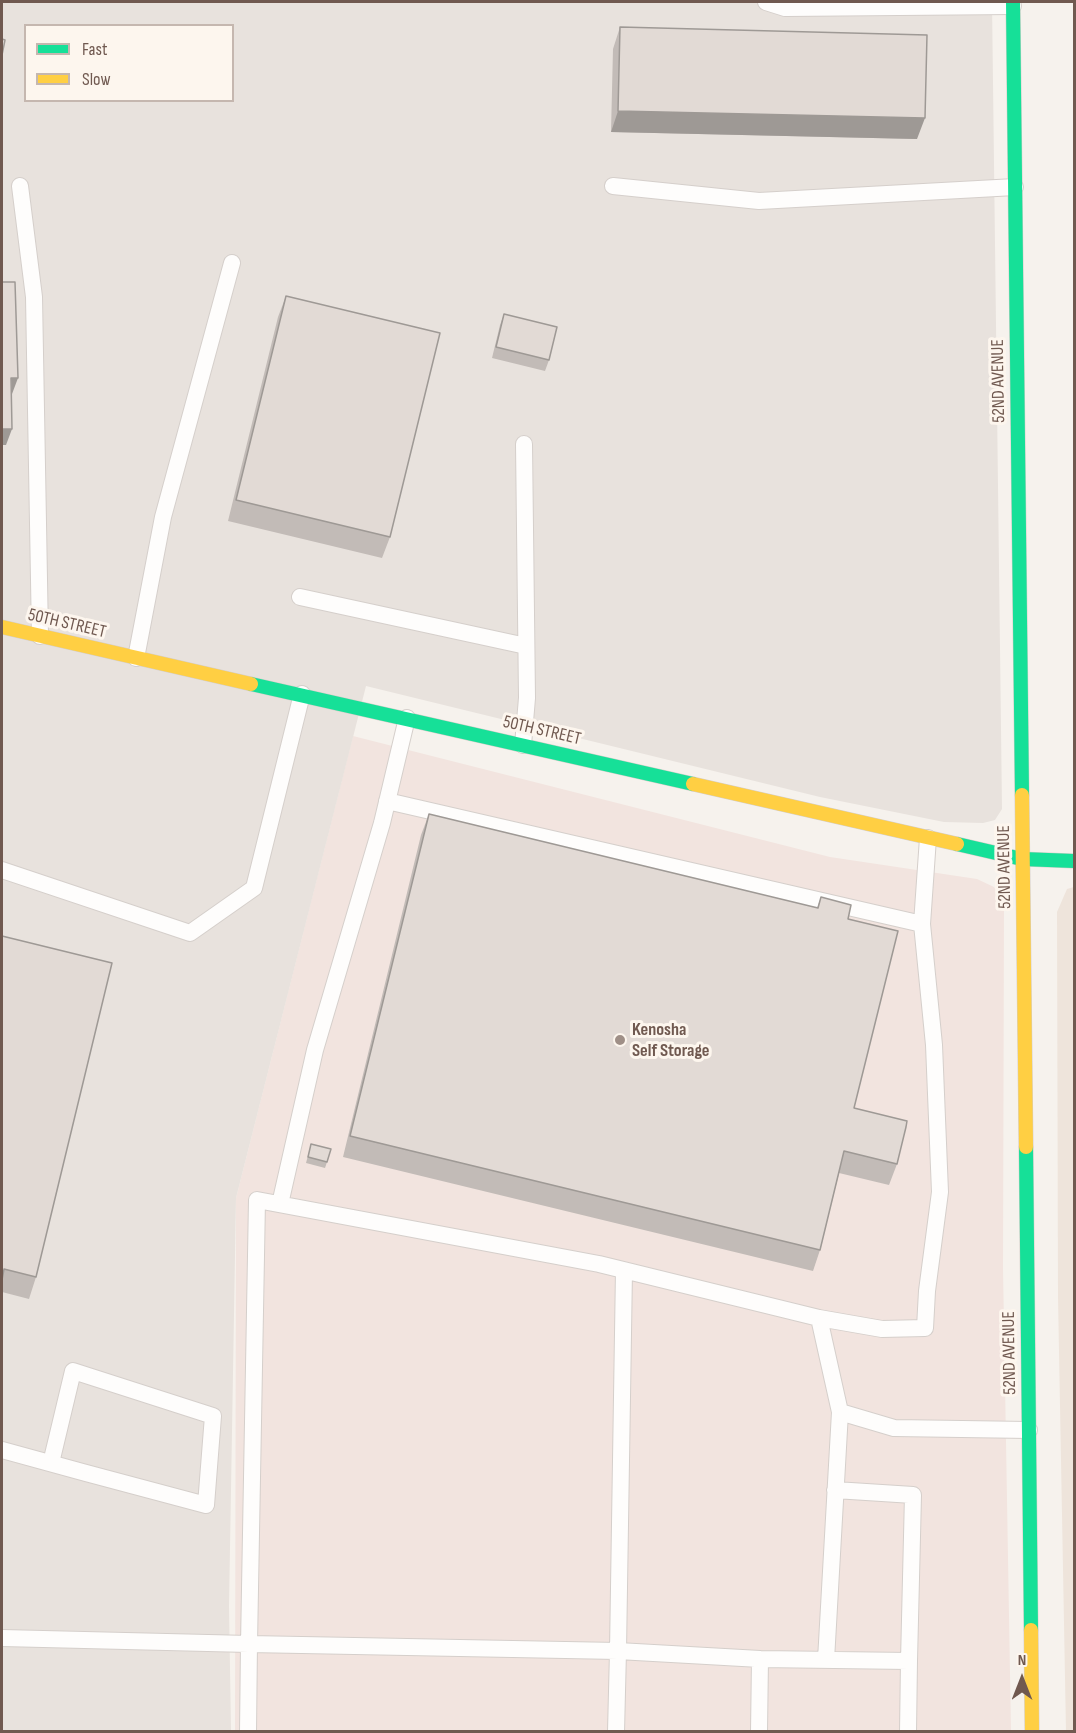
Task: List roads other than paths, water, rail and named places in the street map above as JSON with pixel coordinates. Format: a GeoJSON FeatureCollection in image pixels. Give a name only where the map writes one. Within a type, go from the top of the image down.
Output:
{"type":"FeatureCollection","features":[{"type":"Feature","properties":{"kind":"street","name":"52ND AVENUE"},"geometry":{"type":"LineString","coordinates":[[1013,4],[1032,1731]]}},
{"type":"Feature","properties":{"kind":"street","name":"50TH STREET"},"geometry":{"type":"LineString","coordinates":[[2,627],[1022,859],[1074,861]]}},
{"type":"Feature","properties":{"kind":"lane"},"geometry":{"type":"LineString","coordinates":[[766,2],[785,8],[1013,4]]}},
{"type":"Feature","properties":{"kind":"lane"},"geometry":{"type":"LineString","coordinates":[[20,186],[34,297],[40,636]]}},
{"type":"Feature","properties":{"kind":"lane"},"geometry":{"type":"LineString","coordinates":[[613,186],[759,201],[1015,187]]}},
{"type":"Feature","properties":{"kind":"lane"},"geometry":{"type":"LineString","coordinates":[[136,657],[163,517],[232,263]]}},
{"type":"Feature","properties":{"kind":"lane"},"geometry":{"type":"LineString","coordinates":[[523,745],[527,698],[524,444]]}},
{"type":"Feature","properties":{"kind":"lane"},"geometry":{"type":"LineString","coordinates":[[300,597],[526,646]]}},
{"type":"Feature","properties":{"kind":"lane"},"geometry":{"type":"LineString","coordinates":[[2,870],[190,933],[254,888],[302,694]]}},
{"type":"Feature","properties":{"kind":"lane"},"geometry":{"type":"LineString","coordinates":[[280,1204],[315,1050],[387,801],[407,718]]}},
{"type":"Feature","properties":{"kind":"lane"},"geometry":{"type":"LineString","coordinates":[[387,801],[922,924]]}},
{"type":"Feature","properties":{"kind":"lane"},"geometry":{"type":"LineString","coordinates":[[248,1731],[257,1200],[624,1270],[819,1318],[882,1329],[925,1328],[927,1292],[940,1192],[934,1045],[922,924],[928,837]]}},
{"type":"Feature","properties":{"kind":"lane"},"geometry":{"type":"LineString","coordinates":[[616,1731],[624,1270]]}},
{"type":"Feature","properties":{"kind":"lane"},"geometry":{"type":"LineString","coordinates":[[819,1318],[840,1412],[826,1660]]}},
{"type":"Feature","properties":{"kind":"lane"},"geometry":{"type":"LineString","coordinates":[[2,1450],[51,1463],[206,1504],[213,1416],[73,1371],[51,1463]]}},
{"type":"Feature","properties":{"kind":"lane"},"geometry":{"type":"LineString","coordinates":[[840,1412],[894,1428],[1029,1430]]}},
{"type":"Feature","properties":{"kind":"lane"},"geometry":{"type":"LineString","coordinates":[[835,1490],[913,1495],[908,1731]]}},
{"type":"Feature","properties":{"kind":"lane"},"geometry":{"type":"LineString","coordinates":[[2,1638],[909,1661]]}},
{"type":"Feature","properties":{"kind":"lane"},"geometry":{"type":"LineString","coordinates":[[759,1731],[760,1659]]}},
{"type":"Feature","properties":{"kind":"place","name":"Kenosha Self Storage"},"geometry":{"type":"Point","coordinates":[620,1040]}}]}
